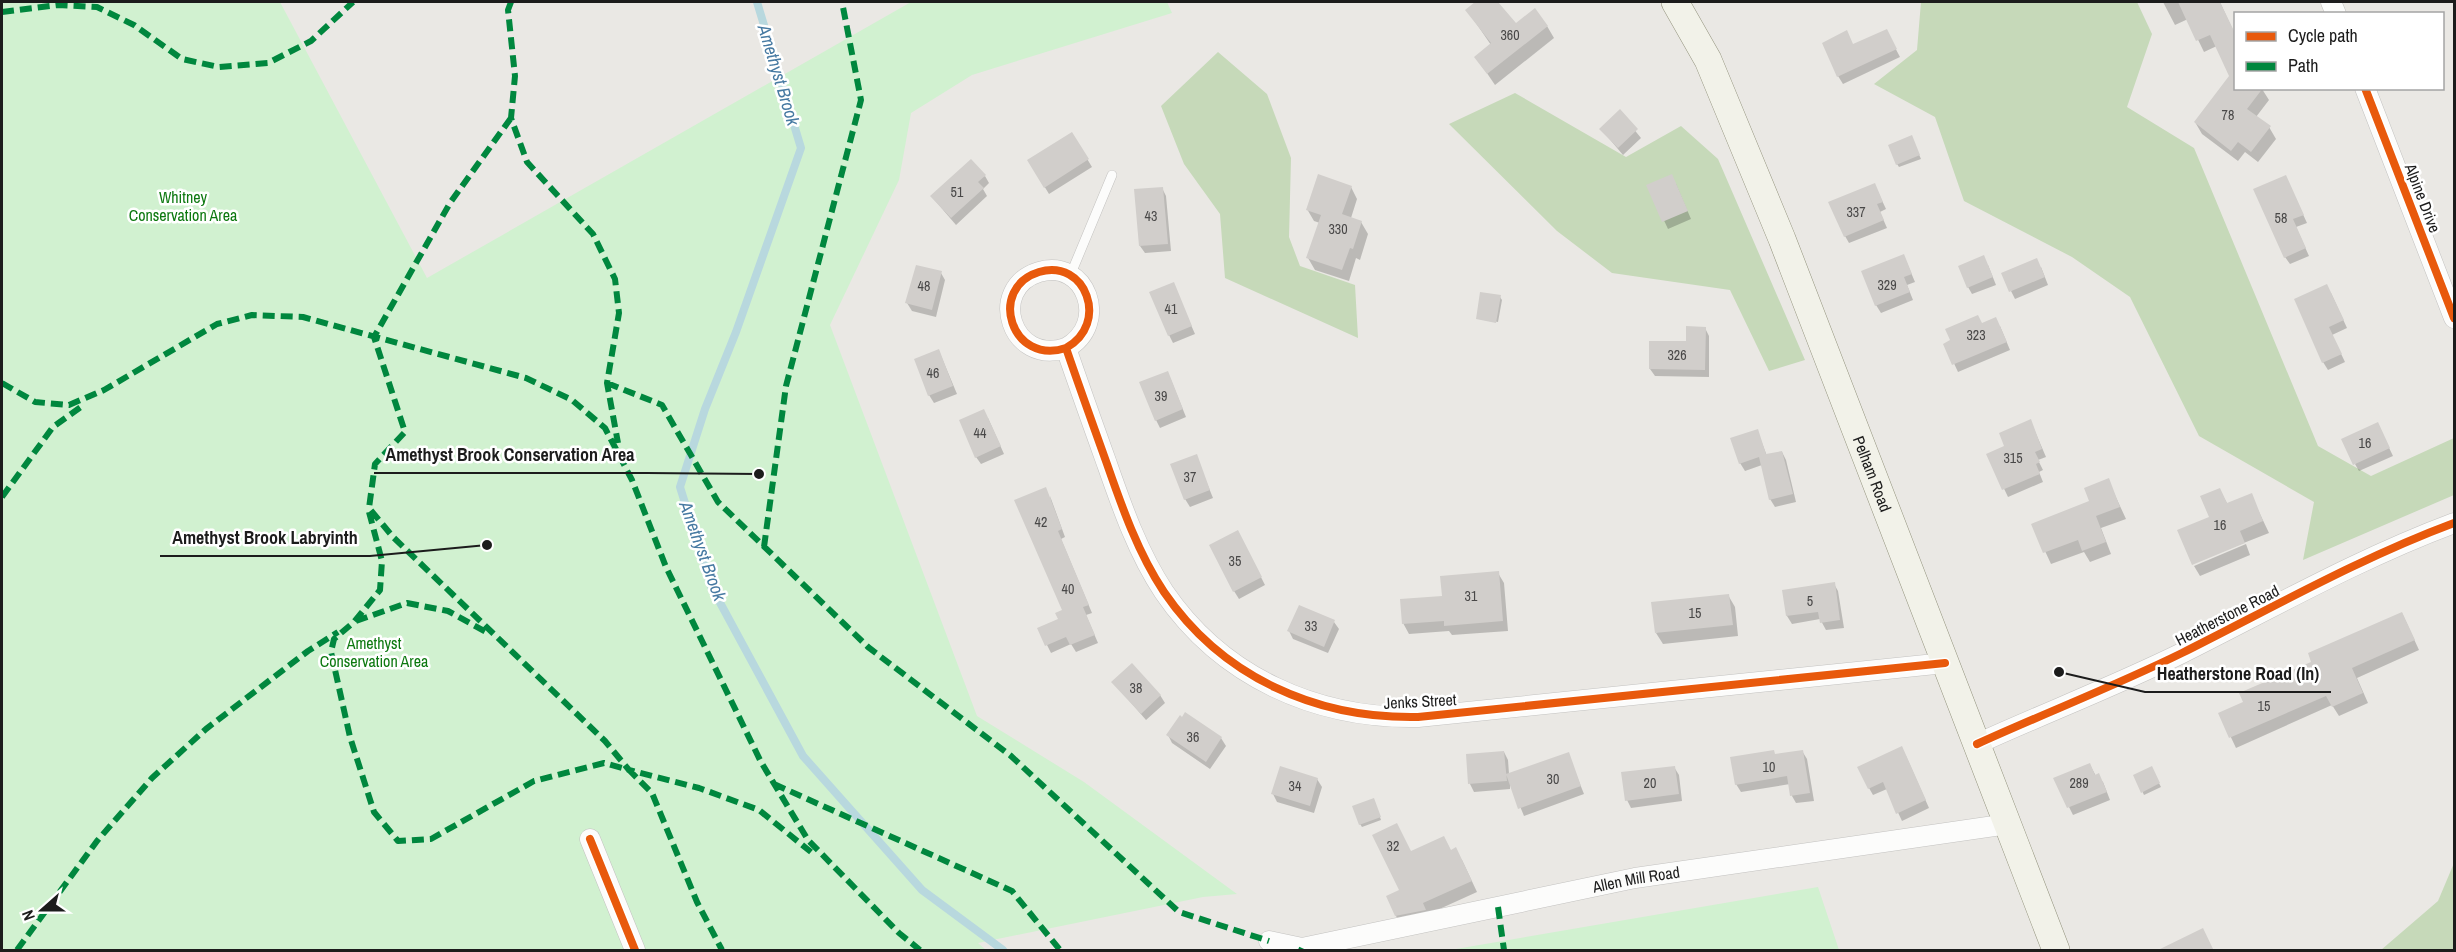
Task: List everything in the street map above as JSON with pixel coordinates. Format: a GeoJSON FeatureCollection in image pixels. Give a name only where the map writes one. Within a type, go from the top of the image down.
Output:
{"type":"FeatureCollection","features":[{"type":"Feature","properties":{"kind":"main road","name":"Pelham Road"},"geometry":{"type":"LineString","coordinates":[[1675,2],[1708,60],[1758,180],[2056,951]]}},
{"type":"Feature","properties":{"kind":"street","name":"Alpine Drive"},"geometry":{"type":"LineString","coordinates":[[2366,90],[2454,318]]}},
{"type":"Feature","properties":{"kind":"street"},"geometry":{"type":"LineString","coordinates":[[1047,271],[1070,276],[1086,294],[1089,317],[1079,339],[1066,348],[1045,351],[1025,342],[1016,332],[1010,311],[1016,291],[1031,275],[1047,271]]}},
{"type":"Feature","properties":{"kind":"street","name":"Jenks Street"},"geometry":{"type":"LineString","coordinates":[[1066,348],[1124,512],[1149,566],[1164,591],[1195,630],[1228,660],[1263,683],[1296,698],[1331,709],[1370,716],[1418,717],[1946,663]]}},
{"type":"Feature","properties":{"kind":"street","name":"Heatherstone Road"},"geometry":{"type":"LineString","coordinates":[[1977,744],[2141,672],[2400,544],[2454,523]]}},
{"type":"Feature","properties":{"kind":"street","name":"Allen Mill Road"},"geometry":{"type":"LineString","coordinates":[[1269,941],[1302,948],[1635,878],[2008,824]]}},
{"type":"Feature","properties":{"kind":"street"},"geometry":{"type":"LineString","coordinates":[[590,839],[636,951]]}},
{"type":"Feature","properties":{"kind":"lane"},"geometry":{"type":"LineString","coordinates":[[1070,276],[1112,175]]}},
{"type":"Feature","properties":{"kind":"green space"},"geometry":{"type":"Polygon","coordinates":[[[2,2],[280,2],[427,278],[911,2],[1167,2],[1172,13],[972,75],[911,113],[899,180],[830,325],[977,716],[1084,782],[1237,894],[1203,897],[978,943],[986,950],[2,950],[2,2]]]}},
{"type":"Feature","properties":{"kind":"green space"},"geometry":{"type":"Polygon","coordinates":[[[1921,2],[2137,2],[2152,34],[2127,107],[2194,148],[2318,446],[2371,476],[2454,438],[2454,495],[2303,560],[2314,502],[2199,436],[2130,297],[2072,257],[1964,201],[1935,117],[1874,84],[1917,50],[1921,2]]]}},
{"type":"Feature","properties":{"kind":"green space"},"geometry":{"type":"Polygon","coordinates":[[[1218,52],[1267,94],[1291,158],[1289,237],[1300,266],[1355,285],[1358,338],[1225,278],[1220,214],[1184,164],[1161,106],[1218,52]]]}},
{"type":"Feature","properties":{"kind":"green space"},"geometry":{"type":"Polygon","coordinates":[[[1515,93],[1626,157],[1681,126],[1718,159],[1805,360],[1769,371],[1730,290],[1612,273],[1557,231],[1449,124],[1515,93]]]}},
{"type":"Feature","properties":{"kind":"green space"},"geometry":{"type":"Polygon","coordinates":[[[2454,863],[2454,950],[2381,950],[2438,901],[2454,863]]]}},
{"type":"Feature","properties":{"kind":"green space"},"geometry":{"type":"Polygon","coordinates":[[[1818,887],[1839,950],[1450,950],[1818,887]]]}},
{"type":"Feature","properties":{"kind":"building"},"geometry":{"type":"Polygon","coordinates":[[[1475,2],[1498,2],[1516,23],[1535,8],[1548,26],[1487,74],[1474,57],[1491,43],[1465,10],[1475,2]]]}},
{"type":"Feature","properties":{"kind":"building"},"geometry":{"type":"Polygon","coordinates":[[[2178,2],[2220,2],[2234,31],[2234,90],[2261,90],[2247,109],[2271,126],[2251,152],[2238,142],[2231,151],[2194,122],[2229,76],[2210,35],[2196,41],[2178,2]]]}},
{"type":"Feature","properties":{"kind":"building"},"geometry":{"type":"Polygon","coordinates":[[[1887,29],[1897,49],[1837,77],[1822,43],[1847,30],[1853,44],[1887,29]]]}},
{"type":"Feature","properties":{"kind":"building"},"geometry":{"type":"Polygon","coordinates":[[[1620,109],[1638,129],[1618,148],[1599,129],[1620,109]]]}},
{"type":"Feature","properties":{"kind":"building"},"geometry":{"type":"Polygon","coordinates":[[[1072,132],[1089,159],[1044,188],[1027,160],[1072,132]]]}},
{"type":"Feature","properties":{"kind":"building"},"geometry":{"type":"Polygon","coordinates":[[[1912,135],[1920,155],[1896,165],[1888,145],[1912,135]]]}},
{"type":"Feature","properties":{"kind":"building"},"geometry":{"type":"Polygon","coordinates":[[[971,159],[986,175],[978,182],[984,188],[951,218],[930,196],[971,159]]]}},
{"type":"Feature","properties":{"kind":"building"},"geometry":{"type":"Polygon","coordinates":[[[1318,174],[1352,186],[1342,214],[1362,221],[1353,249],[1350,248],[1342,270],[1306,258],[1321,215],[1306,210],[1318,174]]]}},
{"type":"Feature","properties":{"kind":"building"},"geometry":{"type":"Polygon","coordinates":[[[1672,174],[1688,211],[1662,222],[1646,185],[1672,174]]]}},
{"type":"Feature","properties":{"kind":"building"},"geometry":{"type":"Polygon","coordinates":[[[2286,175],[2304,215],[2293,219],[2306,248],[2284,258],[2253,189],[2286,175]]]}},
{"type":"Feature","properties":{"kind":"building"},"geometry":{"type":"Polygon","coordinates":[[[1875,183],[1883,202],[1877,204],[1884,220],[1844,237],[1828,202],[1875,183]]]}},
{"type":"Feature","properties":{"kind":"building"},"geometry":{"type":"Polygon","coordinates":[[[1163,187],[1168,244],[1139,246],[1134,189],[1163,187]]]}},
{"type":"Feature","properties":{"kind":"building"},"geometry":{"type":"Polygon","coordinates":[[[1904,254],[1912,274],[1904,277],[1910,292],[1875,306],[1861,271],[1904,254]]]}},
{"type":"Feature","properties":{"kind":"building"},"geometry":{"type":"Polygon","coordinates":[[[1984,255],[1993,277],[1967,288],[1958,266],[1984,255]]]}},
{"type":"Feature","properties":{"kind":"building"},"geometry":{"type":"Polygon","coordinates":[[[2037,258],[2045,277],[2009,292],[2001,273],[2037,258]]]}},
{"type":"Feature","properties":{"kind":"building"},"geometry":{"type":"Polygon","coordinates":[[[916,265],[942,271],[932,310],[905,303],[916,265]]]}},
{"type":"Feature","properties":{"kind":"building"},"geometry":{"type":"Polygon","coordinates":[[[1174,282],[1192,326],[1168,336],[1149,292],[1174,282]]]}},
{"type":"Feature","properties":{"kind":"building"},"geometry":{"type":"Polygon","coordinates":[[[2327,284],[2344,320],[2329,327],[2342,354],[2322,363],[2294,299],[2327,284]]]}},
{"type":"Feature","properties":{"kind":"building"},"geometry":{"type":"Polygon","coordinates":[[[1480,292],[1501,295],[1496,323],[1476,319],[1480,292]]]}},
{"type":"Feature","properties":{"kind":"building"},"geometry":{"type":"Polygon","coordinates":[[[1978,315],[1982,323],[1996,317],[2007,342],[1952,365],[1943,344],[1950,340],[1945,329],[1978,315]]]}},
{"type":"Feature","properties":{"kind":"building"},"geometry":{"type":"Polygon","coordinates":[[[1686,326],[1706,327],[1705,370],[1649,369],[1649,341],[1686,341],[1686,326]]]}},
{"type":"Feature","properties":{"kind":"building"},"geometry":{"type":"Polygon","coordinates":[[[939,349],[953,386],[928,396],[914,359],[939,349]]]}},
{"type":"Feature","properties":{"kind":"building"},"geometry":{"type":"Polygon","coordinates":[[[1168,371],[1183,409],[1155,421],[1139,382],[1168,371]]]}},
{"type":"Feature","properties":{"kind":"building"},"geometry":{"type":"Polygon","coordinates":[[[984,409],[1001,446],[975,458],[959,420],[984,409]]]}},
{"type":"Feature","properties":{"kind":"building"},"geometry":{"type":"Polygon","coordinates":[[[2031,419],[2042,449],[2035,452],[2040,462],[2036,464],[2040,474],[2002,490],[1986,454],[2004,446],[1999,433],[2031,419]]]}},
{"type":"Feature","properties":{"kind":"building"},"geometry":{"type":"Polygon","coordinates":[[[2378,422],[2390,448],[2353,465],[2341,439],[2378,422]]]}},
{"type":"Feature","properties":{"kind":"building"},"geometry":{"type":"Polygon","coordinates":[[[1758,429],[1766,454],[1782,451],[1793,494],[1769,500],[1759,457],[1739,464],[1730,438],[1758,429]]]}},
{"type":"Feature","properties":{"kind":"building"},"geometry":{"type":"Polygon","coordinates":[[[1197,454],[1210,490],[1184,500],[1170,464],[1197,454]]]}},
{"type":"Feature","properties":{"kind":"building"},"geometry":{"type":"Polygon","coordinates":[[[2109,478],[2120,507],[2096,516],[2106,542],[2082,551],[2078,540],[2043,553],[2031,524],[2089,501],[2084,488],[2109,478]]]}},
{"type":"Feature","properties":{"kind":"building"},"geometry":{"type":"Polygon","coordinates":[[[1046,487],[1062,529],[1058,531],[1089,605],[1083,607],[1095,635],[1070,645],[1066,637],[1045,646],[1037,628],[1058,619],[1055,613],[1062,610],[1014,500],[1046,487]]]}},
{"type":"Feature","properties":{"kind":"building"},"geometry":{"type":"Polygon","coordinates":[[[2220,488],[2227,503],[2252,493],[2263,521],[2240,531],[2245,543],[2192,565],[2177,530],[2209,517],[2200,496],[2220,488]]]}},
{"type":"Feature","properties":{"kind":"building"},"geometry":{"type":"Polygon","coordinates":[[[1238,530],[1262,577],[1233,592],[1209,545],[1238,530]]]}},
{"type":"Feature","properties":{"kind":"building"},"geometry":{"type":"Polygon","coordinates":[[[1499,571],[1503,621],[1444,626],[1444,621],[1402,624],[1400,599],[1442,596],[1440,576],[1499,571]]]}},
{"type":"Feature","properties":{"kind":"building"},"geometry":{"type":"Polygon","coordinates":[[[1835,582],[1840,620],[1820,623],[1818,612],[1786,616],[1782,590],[1835,582]]]}},
{"type":"Feature","properties":{"kind":"building"},"geometry":{"type":"Polygon","coordinates":[[[1729,594],[1733,625],[1655,633],[1651,602],[1729,594]]]}},
{"type":"Feature","properties":{"kind":"building"},"geometry":{"type":"Polygon","coordinates":[[[1299,605],[1335,620],[1324,647],[1287,631],[1299,605]]]}},
{"type":"Feature","properties":{"kind":"building"},"geometry":{"type":"Polygon","coordinates":[[[2402,612],[2415,640],[2352,668],[2363,693],[2332,707],[2326,696],[2229,738],[2218,713],[2243,702],[2239,693],[2311,662],[2308,653],[2402,612]]]}},
{"type":"Feature","properties":{"kind":"building"},"geometry":{"type":"Polygon","coordinates":[[[1132,663],[1161,695],[1141,714],[1111,682],[1132,663]]]}},
{"type":"Feature","properties":{"kind":"building"},"geometry":{"type":"Polygon","coordinates":[[[1185,712],[1222,737],[1206,762],[1166,735],[1180,715],[1182,717],[1185,712]]]}},
{"type":"Feature","properties":{"kind":"building"},"geometry":{"type":"Polygon","coordinates":[[[1902,746],[1926,800],[1896,814],[1883,782],[1868,789],[1857,767],[1902,746]]]}},
{"type":"Feature","properties":{"kind":"building"},"geometry":{"type":"Polygon","coordinates":[[[1774,750],[1775,754],[1803,750],[1810,793],[1790,796],[1787,776],[1735,785],[1730,757],[1774,750]]]}},
{"type":"Feature","properties":{"kind":"building"},"geometry":{"type":"Polygon","coordinates":[[[1504,751],[1507,781],[1468,784],[1466,754],[1504,751]]]}},
{"type":"Feature","properties":{"kind":"building"},"geometry":{"type":"Polygon","coordinates":[[[1569,752],[1581,786],[1518,809],[1506,774],[1569,752]]]}},
{"type":"Feature","properties":{"kind":"building"},"geometry":{"type":"Polygon","coordinates":[[[2090,763],[2095,775],[2099,773],[2107,792],[2067,808],[2053,778],[2090,763]]]}},
{"type":"Feature","properties":{"kind":"building"},"geometry":{"type":"Polygon","coordinates":[[[1280,766],[1318,778],[1310,806],[1271,794],[1280,766]]]}},
{"type":"Feature","properties":{"kind":"building"},"geometry":{"type":"Polygon","coordinates":[[[1675,766],[1679,794],[1625,801],[1621,772],[1675,766]]]}},
{"type":"Feature","properties":{"kind":"building"},"geometry":{"type":"Polygon","coordinates":[[[2152,766],[2160,783],[2141,793],[2133,775],[2152,766]]]}},
{"type":"Feature","properties":{"kind":"building"},"geometry":{"type":"Polygon","coordinates":[[[1374,798],[1381,817],[1359,825],[1352,806],[1374,798]]]}},
{"type":"Feature","properties":{"kind":"building"},"geometry":{"type":"Polygon","coordinates":[[[1397,823],[1411,851],[1444,836],[1451,850],[1456,847],[1472,881],[1423,903],[1426,910],[1395,916],[1386,896],[1399,890],[1372,835],[1397,823]]]}},
{"type":"Feature","properties":{"kind":"building"},"geometry":{"type":"Polygon","coordinates":[[[2203,928],[2214,951],[2156,951],[2203,928]]]}},
{"type":"Feature","properties":{"kind":"waterway","name":"Amethyst Brook"},"geometry":{"type":"LineString","coordinates":[[757,2],[801,148],[736,332],[705,409],[680,487],[711,586],[803,756],[922,890],[1003,950]]}},
{"type":"Feature","properties":{"kind":"marked path"},"geometry":{"type":"LineString","coordinates":[[2,12],[58,5],[97,7],[134,25],[182,59],[219,67],[268,63],[311,41],[353,2]]}},
{"type":"Feature","properties":{"kind":"marked path"},"geometry":{"type":"LineString","coordinates":[[511,2],[508,10],[515,76],[511,118],[527,162],[593,234],[615,279],[619,313],[607,383],[618,443]]}},
{"type":"Feature","properties":{"kind":"marked path"},"geometry":{"type":"LineString","coordinates":[[764,547],[786,386],[861,100],[842,2]]}},
{"type":"Feature","properties":{"kind":"marked path"},"geometry":{"type":"LineString","coordinates":[[511,118],[450,203],[374,337],[405,432],[375,464],[369,508],[393,537],[605,741],[629,770],[699,788],[759,810],[811,852]]}},
{"type":"Feature","properties":{"kind":"marked path"},"geometry":{"type":"LineString","coordinates":[[2,383],[35,402],[69,405],[104,390],[217,324],[252,315],[303,317],[526,378],[572,400],[605,428],[632,480],[666,567],[761,762],[808,840],[899,933],[920,950]]}},
{"type":"Feature","properties":{"kind":"marked path"},"geometry":{"type":"LineString","coordinates":[[607,383],[662,405],[718,502],[868,647],[1011,756],[1179,912],[1269,941]]}},
{"type":"Feature","properties":{"kind":"marked path"},"geometry":{"type":"LineString","coordinates":[[2,497],[53,427],[85,404]]}},
{"type":"Feature","properties":{"kind":"marked path"},"geometry":{"type":"LineString","coordinates":[[369,512],[382,561],[380,590],[354,622],[334,639],[331,652],[350,737],[374,812],[398,841],[431,839],[534,781],[604,763],[629,770],[652,793],[697,902],[722,950]]}},
{"type":"Feature","properties":{"kind":"marked path"},"geometry":{"type":"LineString","coordinates":[[356,621],[407,603],[448,611],[488,633]]}},
{"type":"Feature","properties":{"kind":"marked path"},"geometry":{"type":"LineString","coordinates":[[17,950],[97,841],[152,778],[206,729],[308,651],[338,632]]}},
{"type":"Feature","properties":{"kind":"marked path"},"geometry":{"type":"LineString","coordinates":[[774,784],[1012,891],[1060,950]]}},
{"type":"Feature","properties":{"kind":"marked path"},"geometry":{"type":"LineString","coordinates":[[1498,907],[1504,950]]}},
{"type":"Feature","properties":{"kind":"cycle path"},"geometry":{"type":"LineString","coordinates":[[2366,90],[2454,318]]}},
{"type":"Feature","properties":{"kind":"cycle path"},"geometry":{"type":"LineString","coordinates":[[1066,348],[1047,351],[1031,346],[1020,336],[1012,323],[1010,308],[1014,293],[1023,281],[1039,272],[1055,270],[1069,275],[1080,284],[1087,296],[1089,310],[1087,324],[1079,337],[1066,348],[1138,546],[1164,592],[1187,622],[1214,648],[1243,669],[1274,687],[1308,701],[1380,716],[1418,717],[1945,663]]}},
{"type":"Feature","properties":{"kind":"cycle path"},"geometry":{"type":"LineString","coordinates":[[1977,744],[2157,665],[2350,568],[2454,523]]}},
{"type":"Feature","properties":{"kind":"cycle path"},"geometry":{"type":"LineString","coordinates":[[590,839],[635,950]]}},
{"type":"Feature","properties":{"kind":"place","name":"Amethyst Brook Conservation Area"},"geometry":{"type":"Point","coordinates":[759,474]}},
{"type":"Feature","properties":{"kind":"place","name":"Amethyst Brook Labryinth"},"geometry":{"type":"Point","coordinates":[487,545]}},
{"type":"Feature","properties":{"kind":"place","name":"Heatherstone Road (In)"},"geometry":{"type":"Point","coordinates":[2059,672]}},
{"type":"Feature","properties":{"kind":"park label","name":"Whitney Conservation Area"},"geometry":{"type":"Point","coordinates":[183,206]}},
{"type":"Feature","properties":{"kind":"park label","name":"Amethyst Conservation Area"},"geometry":{"type":"Point","coordinates":[374,652]}}]}
